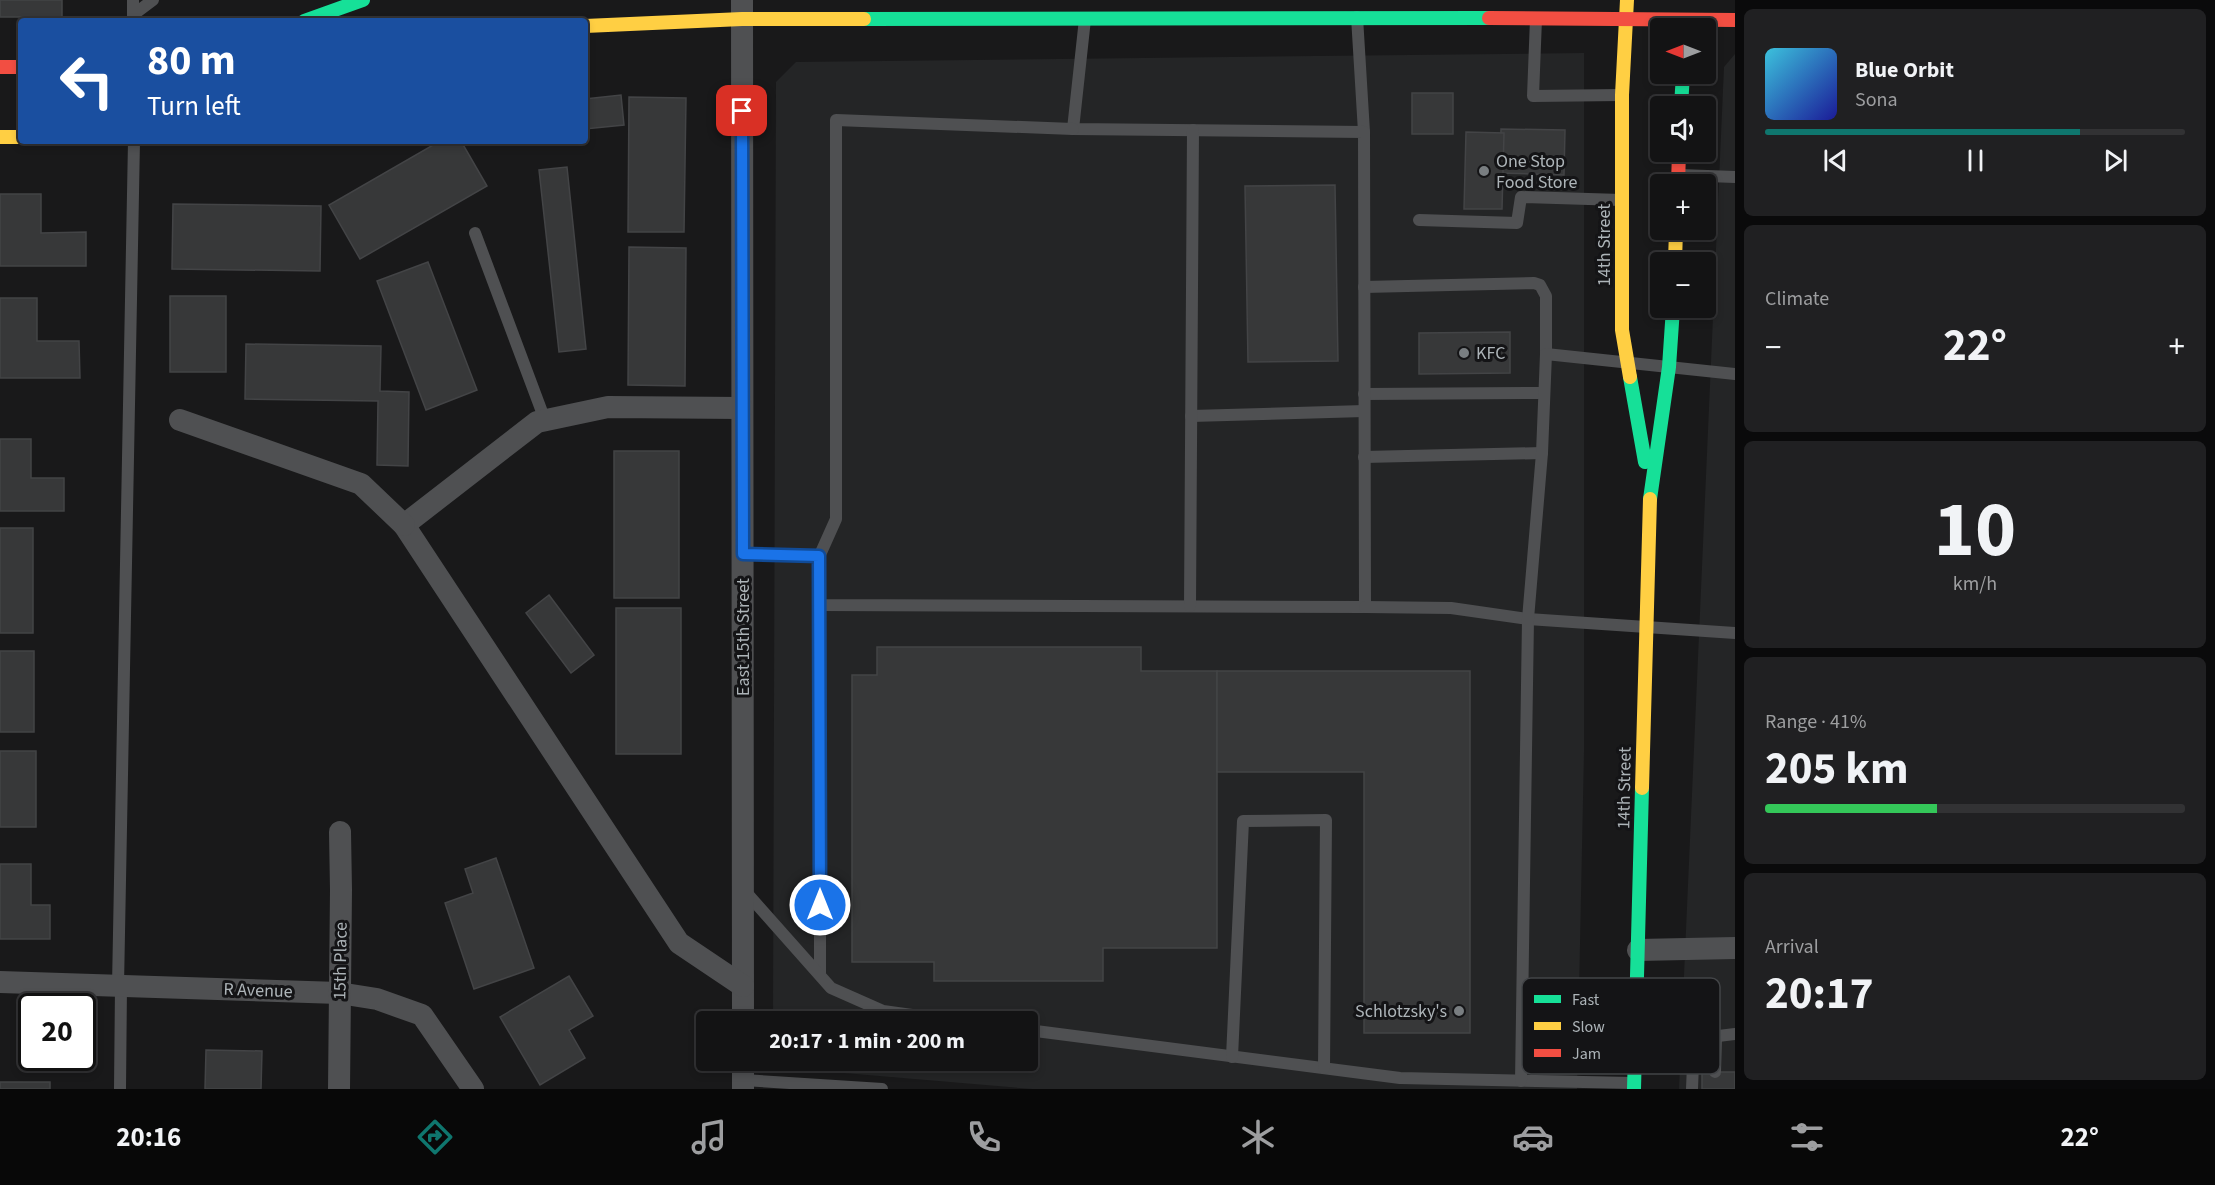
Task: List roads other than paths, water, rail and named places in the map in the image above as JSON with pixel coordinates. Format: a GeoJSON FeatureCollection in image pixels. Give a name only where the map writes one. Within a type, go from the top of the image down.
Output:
{"type":"FeatureCollection","features":[{"type":"Feature","properties":{"kind":"main road"},"geometry":{"type":"LineString","coordinates":[[321,18],[335,5],[363,0]]}},
{"type":"Feature","properties":{"kind":"main road"},"geometry":{"type":"LineString","coordinates":[[1357,0],[1357,17]]}},
{"type":"Feature","properties":{"kind":"main road","name":"14th Street"},"geometry":{"type":"LineString","coordinates":[[1628,0],[1622,95],[1622,330],[1650,488]]}},
{"type":"Feature","properties":{"kind":"main road"},"geometry":{"type":"LineString","coordinates":[[588,26],[742,10],[1650,19]]}},
{"type":"Feature","properties":{"kind":"main road"},"geometry":{"type":"LineString","coordinates":[[1716,20],[1735,20]]}},
{"type":"Feature","properties":{"kind":"main road"},"geometry":{"type":"LineString","coordinates":[[0,67],[18,67]]}},
{"type":"Feature","properties":{"kind":"main road"},"geometry":{"type":"LineString","coordinates":[[0,137],[18,137]]}},
{"type":"Feature","properties":{"kind":"main road","name":"14th Street"},"geometry":{"type":"LineString","coordinates":[[1637,978],[1650,488],[1669,367],[1672,318]]}},
{"type":"Feature","properties":{"kind":"street","name":"East 15th Street"},"geometry":{"type":"LineString","coordinates":[[742,10],[743,1011]]}},
{"type":"Feature","properties":{"kind":"street"},"geometry":{"type":"LineString","coordinates":[[404,525],[537,422],[608,406],[742,408]]}},
{"type":"Feature","properties":{"kind":"street"},"geometry":{"type":"LineString","coordinates":[[180,420],[361,484],[404,525],[679,943],[743,986]]}},
{"type":"Feature","properties":{"kind":"street","name":"15th Place"},"geometry":{"type":"LineString","coordinates":[[339,1089],[340,832]]}},
{"type":"Feature","properties":{"kind":"street"},"geometry":{"type":"LineString","coordinates":[[1638,950],[1735,948]]}},
{"type":"Feature","properties":{"kind":"street","name":"R Avenue"},"geometry":{"type":"LineString","coordinates":[[0,982],[339,993],[377,999],[422,1015],[473,1089]]}},
{"type":"Feature","properties":{"kind":"lane"},"geometry":{"type":"LineString","coordinates":[[133,0],[133,18]]}},
{"type":"Feature","properties":{"kind":"lane"},"geometry":{"type":"LineString","coordinates":[[133,18],[153,0]]}},
{"type":"Feature","properties":{"kind":"lane"},"geometry":{"type":"LineString","coordinates":[[1073,129],[1085,14]]}},
{"type":"Feature","properties":{"kind":"lane"},"geometry":{"type":"LineString","coordinates":[[1357,17],[1364,132],[1365,607]]}},
{"type":"Feature","properties":{"kind":"lane"},"geometry":{"type":"LineString","coordinates":[[1536,18],[1533,96],[1622,95]]}},
{"type":"Feature","properties":{"kind":"lane"},"geometry":{"type":"LineString","coordinates":[[820,974],[819,556],[836,519],[836,120],[1073,129],[1364,132]]}},
{"type":"Feature","properties":{"kind":"lane"},"geometry":{"type":"LineString","coordinates":[[1190,606],[1193,130]]}},
{"type":"Feature","properties":{"kind":"lane"},"geometry":{"type":"LineString","coordinates":[[120,1089],[119,986],[134,144]]}},
{"type":"Feature","properties":{"kind":"lane"},"geometry":{"type":"LineString","coordinates":[[1716,178],[1735,177]]}},
{"type":"Feature","properties":{"kind":"lane"},"geometry":{"type":"LineString","coordinates":[[1419,220],[1517,223],[1521,197],[1622,200]]}},
{"type":"Feature","properties":{"kind":"lane"},"geometry":{"type":"LineString","coordinates":[[475,233],[545,420]]}},
{"type":"Feature","properties":{"kind":"lane"},"geometry":{"type":"LineString","coordinates":[[1364,287],[1534,283],[1540,285],[1546,296],[1542,453],[1528,619],[1523,978]]}},
{"type":"Feature","properties":{"kind":"lane"},"geometry":{"type":"LineString","coordinates":[[1546,354],[1735,374]]}},
{"type":"Feature","properties":{"kind":"lane"},"geometry":{"type":"LineString","coordinates":[[1364,394],[1544,393]]}},
{"type":"Feature","properties":{"kind":"lane"},"geometry":{"type":"LineString","coordinates":[[1191,416],[1364,411]]}},
{"type":"Feature","properties":{"kind":"lane"},"geometry":{"type":"LineString","coordinates":[[1364,457],[1542,453]]}},
{"type":"Feature","properties":{"kind":"lane"},"geometry":{"type":"LineString","coordinates":[[743,554],[819,556]]}},
{"type":"Feature","properties":{"kind":"lane"},"geometry":{"type":"LineString","coordinates":[[820,605],[1451,608],[1528,619],[1735,633]]}},
{"type":"Feature","properties":{"kind":"lane"},"geometry":{"type":"LineString","coordinates":[[1232,1057],[1244,821],[1326,820],[1324,1068]]}},
{"type":"Feature","properties":{"kind":"lane"},"geometry":{"type":"LineString","coordinates":[[743,889],[831,988],[883,1011]]}},
{"type":"Feature","properties":{"kind":"lane"},"geometry":{"type":"LineString","coordinates":[[1521,1081],[1522,1015]]}},
{"type":"Feature","properties":{"kind":"lane"},"geometry":{"type":"LineString","coordinates":[[1038,1031],[1400,1078],[1634,1086]]}},
{"type":"Feature","properties":{"kind":"lane"},"geometry":{"type":"LineString","coordinates":[[1720,1036],[1735,1034]]}},
{"type":"Feature","properties":{"kind":"lane"},"geometry":{"type":"LineString","coordinates":[[1692,1089],[1693,1074]]}},
{"type":"Feature","properties":{"kind":"lane"},"geometry":{"type":"LineString","coordinates":[[743,1076],[882,1089]]}},
{"type":"Feature","properties":{"kind":"place","name":"One Stop Food Store"},"geometry":{"type":"Point","coordinates":[1484,171]}},
{"type":"Feature","properties":{"kind":"place","name":"KFC"},"geometry":{"type":"Point","coordinates":[1464,353]}},
{"type":"Feature","properties":{"kind":"place","name":"Schlotzsky's"},"geometry":{"type":"Point","coordinates":[1459,1011]}}]}
